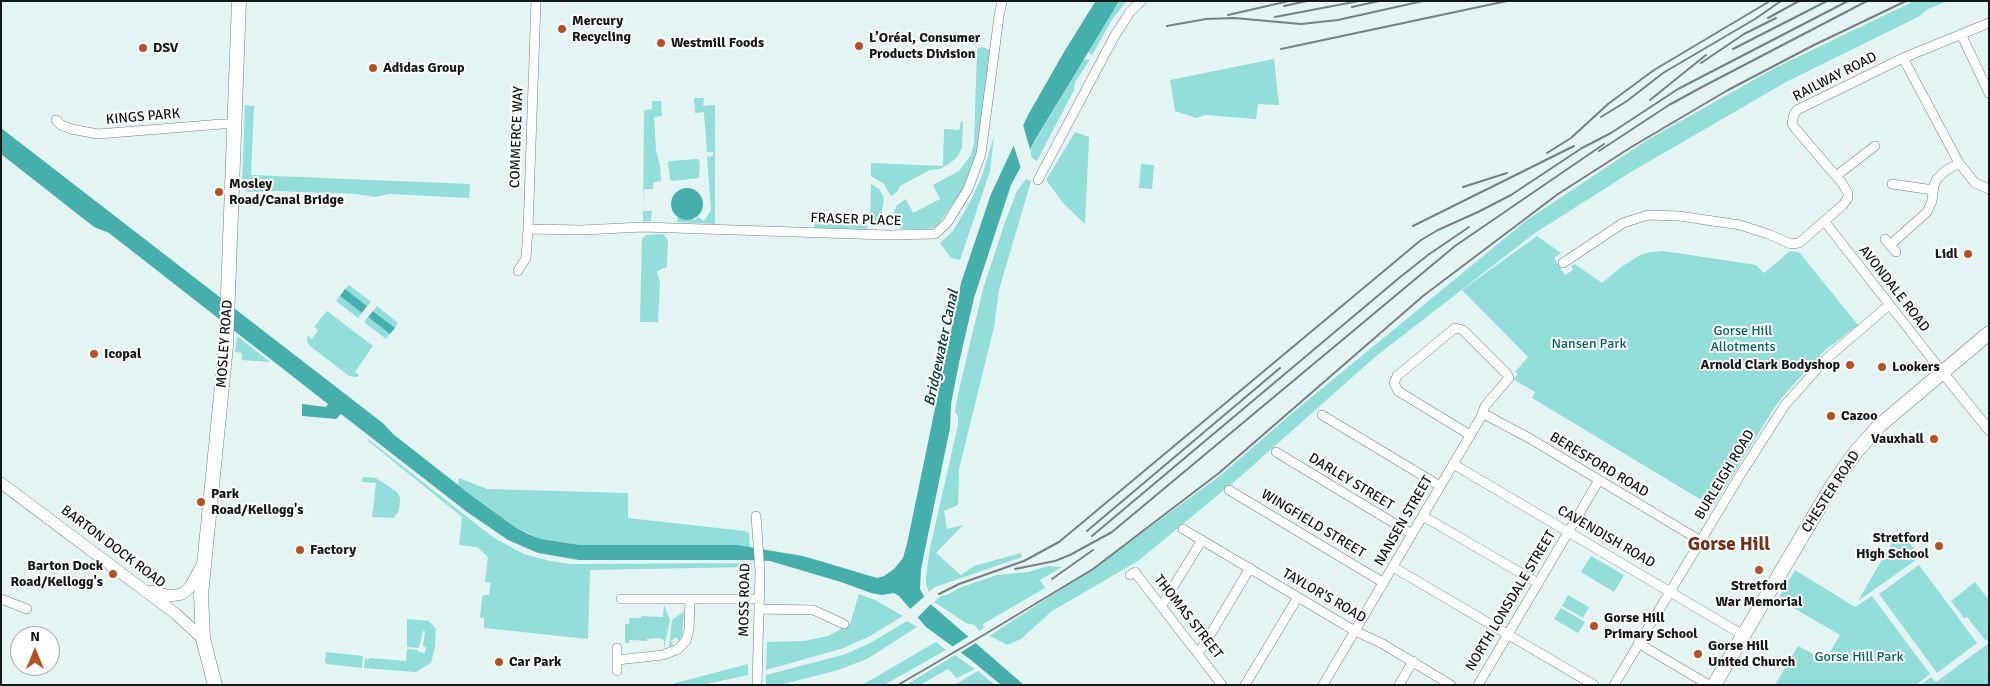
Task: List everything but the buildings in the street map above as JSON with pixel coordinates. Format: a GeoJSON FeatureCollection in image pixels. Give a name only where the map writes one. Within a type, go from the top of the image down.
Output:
{"type":"FeatureCollection","features":[{"type":"Feature","properties":{"kind":"main road","name":"MOSLEY ROAD"},"geometry":{"type":"LineString","coordinates":[[215,685],[203,639],[201,601],[227,335],[240,1]]}},
{"type":"Feature","properties":{"kind":"main road","name":"CHESTER ROAD"},"geometry":{"type":"LineString","coordinates":[[1714,685],[1833,484],[1855,453],[1879,426],[1989,333]]}},
{"type":"Feature","properties":{"kind":"main road","name":"BARTON DOCK ROAD"},"geometry":{"type":"LineString","coordinates":[[1,483],[176,614],[203,639]]}},
{"type":"Feature","properties":{"kind":"main road"},"geometry":{"type":"LineString","coordinates":[[138,586],[166,596],[178,595],[190,587],[205,559]]}},
{"type":"Feature","properties":{"kind":"street","name":"COMMERCE WAY"},"geometry":{"type":"LineString","coordinates":[[518,272],[526,258],[528,228],[536,1]]}},
{"type":"Feature","properties":{"kind":"street","name":"FRASER PLACE"},"geometry":{"type":"LineString","coordinates":[[528,228],[582,230],[643,227],[887,236],[935,234],[942,230],[968,190],[979,160],[1002,1]]}},
{"type":"Feature","properties":{"kind":"street"},"geometry":{"type":"LineString","coordinates":[[1038,180],[1114,36],[1130,12],[1141,1]]}},
{"type":"Feature","properties":{"kind":"street","name":"RAILWAY ROAD"},"geometry":{"type":"LineString","coordinates":[[1825,222],[1843,205],[1848,198],[1848,193],[1794,127],[1792,122],[1794,114],[1903,58],[1989,23]]}},
{"type":"Feature","properties":{"kind":"street"},"geometry":{"type":"LineString","coordinates":[[1961,34],[1989,93]]}},
{"type":"Feature","properties":{"kind":"street"},"geometry":{"type":"LineString","coordinates":[[1903,58],[1960,163],[1975,183],[1989,189]]}},
{"type":"Feature","properties":{"kind":"street","name":"KINGS PARK"},"geometry":{"type":"LineString","coordinates":[[56,120],[61,125],[72,130],[98,134],[236,124]]}},
{"type":"Feature","properties":{"kind":"street"},"geometry":{"type":"LineString","coordinates":[[1836,176],[1875,146]]}},
{"type":"Feature","properties":{"kind":"street"},"geometry":{"type":"LineString","coordinates":[[1890,245],[1927,212],[1932,201],[1937,179],[1945,171],[1960,163]]}},
{"type":"Feature","properties":{"kind":"street"},"geometry":{"type":"LineString","coordinates":[[1892,184],[1933,190]]}},
{"type":"Feature","properties":{"kind":"street"},"geometry":{"type":"LineString","coordinates":[[1563,263],[1623,223],[1648,215],[1678,216],[1740,225],[1794,245],[1825,222]]}},
{"type":"Feature","properties":{"kind":"street","name":"AVONDALE ROAD"},"geometry":{"type":"LineString","coordinates":[[1825,222],[1943,373]]}},
{"type":"Feature","properties":{"kind":"street","name":"BURLEIGH ROAD"},"geometry":{"type":"LineString","coordinates":[[1614,685],[1759,444],[1791,398],[1830,355],[1889,305]]}},
{"type":"Feature","properties":{"kind":"street","name":"NANSEN STREET"},"geometry":{"type":"LineString","coordinates":[[1323,685],[1423,516],[1440,486],[1470,435],[1482,414],[1487,403],[1508,380],[1507,374],[1463,330],[1458,328],[1452,329],[1395,378],[1394,385],[1398,391],[1470,435]]}},
{"type":"Feature","properties":{"kind":"street"},"geometry":{"type":"LineString","coordinates":[[1943,373],[1989,430]]}},
{"type":"Feature","properties":{"kind":"street","name":"BERESFORD ROAD"},"geometry":{"type":"LineString","coordinates":[[1482,414],[1490,416],[1701,541]]}},
{"type":"Feature","properties":{"kind":"street"},"geometry":{"type":"LineString","coordinates":[[1322,415],[1440,486]]}},
{"type":"Feature","properties":{"kind":"street","name":"DARLEY STREET"},"geometry":{"type":"LineString","coordinates":[[1276,452],[1412,534]]}},
{"type":"Feature","properties":{"kind":"street","name":"CAVENDISH ROAD"},"geometry":{"type":"LineString","coordinates":[[1453,464],[1743,635]]}},
{"type":"Feature","properties":{"kind":"street","name":"NORTH LONSDALE STREET"},"geometry":{"type":"LineString","coordinates":[[1478,685],[1599,480]]}},
{"type":"Feature","properties":{"kind":"street","name":"WINGFIELD STREET"},"geometry":{"type":"LineString","coordinates":[[1229,490],[1384,583]]}},
{"type":"Feature","properties":{"kind":"street","name":"MOSS ROAD"},"geometry":{"type":"LineString","coordinates":[[756,516],[760,572],[757,685]]}},
{"type":"Feature","properties":{"kind":"street"},"geometry":{"type":"LineString","coordinates":[[1423,516],[1538,583]]}},
{"type":"Feature","properties":{"kind":"street","name":"TAYLOR'S ROAD"},"geometry":{"type":"LineString","coordinates":[[1183,529],[1355,631],[1451,685]]}},
{"type":"Feature","properties":{"kind":"street"},"geometry":{"type":"LineString","coordinates":[[1162,605],[1202,540]]}},
{"type":"Feature","properties":{"kind":"street"},"geometry":{"type":"LineString","coordinates":[[1393,567],[1594,685]]}},
{"type":"Feature","properties":{"kind":"street"},"geometry":{"type":"LineString","coordinates":[[1198,653],[1250,568]]}},
{"type":"Feature","properties":{"kind":"street","name":"THOMAS STREET"},"geometry":{"type":"LineString","coordinates":[[1130,575],[1135,572],[1222,685]]}},
{"type":"Feature","properties":{"kind":"street"},"geometry":{"type":"LineString","coordinates":[[1245,685],[1298,597]]}},
{"type":"Feature","properties":{"kind":"street"},"geometry":{"type":"LineString","coordinates":[[1,598],[27,609]]}},
{"type":"Feature","properties":{"kind":"street"},"geometry":{"type":"LineString","coordinates":[[617,660],[663,655],[678,649],[686,641],[689,630],[690,599]]}},
{"type":"Feature","properties":{"kind":"street"},"geometry":{"type":"LineString","coordinates":[[621,600],[760,599]]}},
{"type":"Feature","properties":{"kind":"street"},"geometry":{"type":"LineString","coordinates":[[760,609],[813,610],[838,624]]}},
{"type":"Feature","properties":{"kind":"street"},"geometry":{"type":"LineString","coordinates":[[1638,643],[1709,685]]}},
{"type":"Feature","properties":{"kind":"street"},"geometry":{"type":"LineString","coordinates":[[617,648],[617,671]]}},
{"type":"Feature","properties":{"kind":"street"},"geometry":{"type":"LineString","coordinates":[[1399,685],[1413,662]]}},
{"type":"Feature","properties":{"kind":"green space"},"geometry":{"type":"Polygon","coordinates":[[[1119,1],[1127,1],[1113,18],[1092,55],[1087,51],[1119,1]]]}},
{"type":"Feature","properties":{"kind":"green space"},"geometry":{"type":"Polygon","coordinates":[[[1914,1],[1948,1],[1928,9],[1918,17],[1786,82],[1631,172],[1535,233],[1375,357],[1241,476],[1138,561],[1052,611],[1021,639],[1008,645],[989,636],[1093,569],[1221,475],[1297,409],[1527,220],[1649,139],[1775,68],[1914,1]]]}},
{"type":"Feature","properties":{"kind":"green space"},"geometry":{"type":"Polygon","coordinates":[[[982,47],[990,50],[977,151],[963,189],[937,226],[929,229],[901,229],[893,219],[897,205],[906,199],[913,213],[940,199],[933,185],[959,171],[971,155],[974,143],[977,49],[982,47]]]}},
{"type":"Feature","properties":{"kind":"green space"},"geometry":{"type":"Polygon","coordinates":[[[1083,59],[1090,60],[1075,82],[1074,90],[1037,161],[1032,158],[1030,150],[1083,59]]]}},
{"type":"Feature","properties":{"kind":"green space"},"geometry":{"type":"Polygon","coordinates":[[[1274,59],[1279,105],[1258,104],[1256,119],[1205,115],[1196,118],[1175,111],[1170,80],[1274,59]]]}},
{"type":"Feature","properties":{"kind":"green space"},"geometry":{"type":"Polygon","coordinates":[[[694,98],[704,98],[703,106],[715,105],[715,224],[677,222],[678,217],[695,220],[698,217],[704,221],[711,210],[707,157],[713,156],[713,152],[707,152],[704,112],[695,113],[694,98]]]}},
{"type":"Feature","properties":{"kind":"green space"},"geometry":{"type":"Polygon","coordinates":[[[652,101],[661,101],[662,116],[654,117],[656,150],[660,165],[661,181],[653,182],[653,189],[644,189],[643,208],[644,110],[652,109],[652,101]]]}},
{"type":"Feature","properties":{"kind":"green space"},"geometry":{"type":"Polygon","coordinates":[[[245,105],[254,106],[251,175],[470,184],[469,198],[389,194],[375,197],[356,194],[277,191],[248,192],[242,187],[245,105]]]}},
{"type":"Feature","properties":{"kind":"green space"},"geometry":{"type":"Polygon","coordinates":[[[961,121],[963,122],[962,147],[958,156],[949,164],[940,169],[930,170],[900,186],[897,192],[891,196],[884,184],[871,176],[871,163],[943,166],[944,129],[959,130],[961,121]]]}},
{"type":"Feature","properties":{"kind":"green space"},"geometry":{"type":"Polygon","coordinates":[[[1075,132],[1089,137],[1085,224],[1064,204],[1046,180],[1075,132]]]}},
{"type":"Feature","properties":{"kind":"green space"},"geometry":{"type":"Polygon","coordinates":[[[994,136],[990,171],[960,260],[951,258],[940,243],[953,231],[971,200],[982,176],[994,136]]]}},
{"type":"Feature","properties":{"kind":"green space"},"geometry":{"type":"Polygon","coordinates":[[[698,159],[700,163],[699,178],[672,181],[670,179],[669,161],[698,159]]]}},
{"type":"Feature","properties":{"kind":"green space"},"geometry":{"type":"Polygon","coordinates":[[[1141,164],[1154,165],[1152,189],[1139,188],[1141,164]]]}},
{"type":"Feature","properties":{"kind":"green space"},"geometry":{"type":"Polygon","coordinates":[[[1026,179],[1031,181],[999,290],[994,327],[959,469],[958,505],[944,511],[947,529],[963,525],[936,553],[961,575],[974,566],[1021,553],[1022,557],[935,587],[929,592],[926,576],[930,548],[958,425],[958,416],[955,412],[958,394],[983,289],[1017,191],[1026,179]]]}},
{"type":"Feature","properties":{"kind":"green space"},"geometry":{"type":"Polygon","coordinates":[[[871,184],[879,189],[884,198],[880,225],[870,225],[871,184]]]}},
{"type":"Feature","properties":{"kind":"green space"},"geometry":{"type":"Polygon","coordinates":[[[643,211],[652,211],[651,221],[643,222],[643,211]]]}},
{"type":"Feature","properties":{"kind":"green space"},"geometry":{"type":"Polygon","coordinates":[[[815,223],[867,225],[867,229],[814,228],[815,223]]]}},
{"type":"Feature","properties":{"kind":"green space"},"geometry":{"type":"Polygon","coordinates":[[[663,234],[668,240],[667,267],[657,271],[660,283],[658,322],[640,322],[642,239],[646,235],[663,234]]]}},
{"type":"Feature","properties":{"kind":"green space"},"geometry":{"type":"Polygon","coordinates":[[[1537,236],[1561,253],[1554,258],[1565,275],[1573,270],[1571,266],[1575,264],[1602,283],[1621,267],[1642,254],[1651,252],[1664,251],[1756,265],[1764,273],[1790,251],[1799,252],[1858,325],[1824,351],[1774,408],[1713,507],[1532,398],[1535,392],[1513,379],[1518,374],[1515,372],[1528,357],[1462,290],[1537,236]]]}},
{"type":"Feature","properties":{"kind":"green space"},"geometry":{"type":"Polygon","coordinates":[[[349,285],[371,302],[367,306],[345,289],[349,285]]]}},
{"type":"Feature","properties":{"kind":"green space"},"geometry":{"type":"Polygon","coordinates":[[[340,296],[362,313],[358,318],[336,301],[340,296]]]}},
{"type":"Feature","properties":{"kind":"green space"},"geometry":{"type":"Polygon","coordinates":[[[377,306],[398,323],[395,328],[373,311],[377,306]]]}},
{"type":"Feature","properties":{"kind":"green space"},"geometry":{"type":"Polygon","coordinates":[[[327,311],[373,346],[355,372],[359,375],[357,377],[349,376],[310,346],[307,341],[308,335],[312,339],[318,330],[314,327],[327,311]]]}},
{"type":"Feature","properties":{"kind":"green space"},"geometry":{"type":"Polygon","coordinates":[[[368,317],[390,334],[386,339],[364,322],[368,317]]]}},
{"type":"Feature","properties":{"kind":"green space"},"geometry":{"type":"Polygon","coordinates":[[[237,336],[270,362],[242,360],[242,353],[235,352],[237,336]]]}},
{"type":"Feature","properties":{"kind":"green space"},"geometry":{"type":"Polygon","coordinates":[[[368,439],[496,539],[524,554],[571,564],[751,563],[752,567],[590,570],[588,639],[484,628],[484,618],[480,617],[482,597],[489,595],[491,583],[485,582],[488,557],[477,547],[459,545],[462,517],[368,439]]]}},
{"type":"Feature","properties":{"kind":"green space"},"geometry":{"type":"Polygon","coordinates":[[[363,477],[376,478],[397,492],[400,498],[399,510],[394,518],[372,517],[376,483],[362,482],[363,477]]]}},
{"type":"Feature","properties":{"kind":"green space"},"geometry":{"type":"Polygon","coordinates":[[[459,478],[487,489],[628,493],[628,518],[745,531],[749,533],[750,548],[737,545],[580,545],[541,539],[515,527],[476,499],[458,485],[459,478]]]}},
{"type":"Feature","properties":{"kind":"green space"},"geometry":{"type":"Polygon","coordinates":[[[1900,530],[1920,557],[1858,601],[1880,563],[1900,530]]]}},
{"type":"Feature","properties":{"kind":"green space"},"geometry":{"type":"Polygon","coordinates":[[[1591,556],[1624,575],[1614,592],[1581,572],[1591,556]]]}},
{"type":"Feature","properties":{"kind":"green space"},"geometry":{"type":"Polygon","coordinates":[[[1919,565],[1977,643],[1937,673],[1879,594],[1919,565]]]}},
{"type":"Feature","properties":{"kind":"green space"},"geometry":{"type":"Polygon","coordinates":[[[1048,566],[1062,567],[1040,580],[1045,588],[983,624],[984,628],[979,631],[975,625],[966,623],[934,602],[941,596],[959,588],[997,575],[1028,572],[1048,566]]]}},
{"type":"Feature","properties":{"kind":"green space","name":"Gorse Hill Park"},"geometry":{"type":"Polygon","coordinates":[[[1795,570],[1855,607],[1872,596],[1930,674],[1916,685],[1775,685],[1798,646],[1825,660],[1840,635],[1778,599],[1795,570]]]}},
{"type":"Feature","properties":{"kind":"green space"},"geometry":{"type":"Polygon","coordinates":[[[1975,582],[1989,600],[1989,639],[1986,641],[1967,617],[1964,618],[1951,601],[1975,582]]]}},
{"type":"Feature","properties":{"kind":"green space"},"geometry":{"type":"Polygon","coordinates":[[[859,594],[875,600],[903,616],[870,636],[844,648],[766,670],[767,642],[804,641],[828,636],[850,624],[859,594]]]}},
{"type":"Feature","properties":{"kind":"green space"},"geometry":{"type":"Polygon","coordinates":[[[1568,595],[1589,607],[1583,618],[1562,606],[1568,595]]]}},
{"type":"Feature","properties":{"kind":"green space"},"geometry":{"type":"Polygon","coordinates":[[[664,605],[670,620],[664,649],[664,640],[659,638],[647,639],[647,641],[629,640],[629,643],[625,643],[625,624],[629,624],[629,618],[641,618],[641,616],[663,617],[664,605]]]}},
{"type":"Feature","properties":{"kind":"green space"},"geometry":{"type":"Polygon","coordinates":[[[1561,608],[1585,622],[1578,633],[1554,619],[1561,608]]]}},
{"type":"Feature","properties":{"kind":"green space"},"geometry":{"type":"Polygon","coordinates":[[[684,611],[682,636],[679,641],[676,637],[671,641],[673,645],[669,647],[672,620],[684,611]]]}},
{"type":"Feature","properties":{"kind":"green space"},"geometry":{"type":"Polygon","coordinates":[[[407,619],[429,621],[436,629],[435,647],[431,663],[416,672],[364,668],[365,658],[369,660],[369,658],[406,661],[407,649],[425,653],[426,647],[423,646],[425,631],[423,631],[419,648],[407,647],[407,619]]]}},
{"type":"Feature","properties":{"kind":"green space"},"geometry":{"type":"Polygon","coordinates":[[[907,621],[917,627],[867,659],[838,670],[780,685],[766,685],[766,675],[846,654],[872,642],[907,621]]]}},
{"type":"Feature","properties":{"kind":"green space"},"geometry":{"type":"Polygon","coordinates":[[[936,642],[946,650],[884,685],[862,685],[936,642]]]}},
{"type":"Feature","properties":{"kind":"green space"},"geometry":{"type":"Polygon","coordinates":[[[1989,643],[1989,685],[1921,685],[1931,677],[1936,682],[1989,643]]]}},
{"type":"Feature","properties":{"kind":"green space"},"geometry":{"type":"Polygon","coordinates":[[[326,652],[363,656],[362,668],[327,664],[325,662],[326,652]]]}},
{"type":"Feature","properties":{"kind":"green space"},"geometry":{"type":"Polygon","coordinates":[[[955,655],[975,669],[957,678],[948,669],[920,685],[906,685],[955,655]]]}},
{"type":"Feature","properties":{"kind":"green space"},"geometry":{"type":"Polygon","coordinates":[[[748,664],[748,675],[702,685],[668,685],[748,664]]]}},
{"type":"Feature","properties":{"kind":"green space"},"geometry":{"type":"Polygon","coordinates":[[[978,671],[995,685],[954,685],[978,671]]]}},
{"type":"Feature","properties":{"kind":"shaded area"},"geometry":{"type":"Polygon","coordinates":[[[1119,1],[1035,140],[1011,185],[974,298],[959,363],[951,404],[950,428],[921,569],[920,589],[926,600],[1024,685],[1001,685],[926,627],[899,596],[894,593],[882,595],[871,593],[770,561],[579,560],[538,553],[508,540],[467,512],[341,414],[336,419],[302,416],[302,404],[326,407],[328,404],[109,233],[94,227],[1,154],[1,128],[384,424],[393,434],[476,499],[528,534],[541,539],[580,545],[737,545],[803,556],[877,578],[884,576],[894,569],[903,558],[961,283],[991,194],[1028,115],[1095,2],[1119,1]]]}},
{"type":"Feature","properties":{"kind":"shaded area"},"geometry":{"type":"Polygon","coordinates":[[[687,188],[693,189],[698,193],[702,198],[702,210],[698,215],[693,219],[687,220],[681,219],[676,215],[672,210],[671,204],[672,198],[676,193],[681,189],[687,188]]]}},
{"type":"Feature","properties":{"kind":"shaded area"},"geometry":{"type":"Polygon","coordinates":[[[345,289],[367,306],[362,313],[340,296],[345,289]]]}},
{"type":"Feature","properties":{"kind":"shaded area"},"geometry":{"type":"Polygon","coordinates":[[[373,311],[395,328],[390,334],[368,317],[373,311]]]}},
{"type":"Feature","properties":{"kind":"pier"},"geometry":{"type":"Polygon","coordinates":[[[1022,121],[1031,153],[1022,171],[1012,141],[1022,121]]]}},
{"type":"Feature","properties":{"kind":"pier"},"geometry":{"type":"Polygon","coordinates":[[[926,595],[932,603],[915,620],[908,611],[926,595]]]}},
{"type":"Feature","properties":{"kind":"pier"},"geometry":{"type":"Polygon","coordinates":[[[971,635],[979,641],[958,654],[950,648],[971,635]]]}},
{"type":"Feature","properties":{"kind":"railway"},"geometry":{"type":"LineString","coordinates":[[1228,15],[1289,1]]}},
{"type":"Feature","properties":{"kind":"railway"},"geometry":{"type":"LineString","coordinates":[[1284,6],[1307,1]]}},
{"type":"Feature","properties":{"kind":"railway"},"geometry":{"type":"LineString","coordinates":[[1275,17],[1359,1]]}},
{"type":"Feature","properties":{"kind":"railway"},"geometry":{"type":"LineString","coordinates":[[1352,7],[1379,1]]}},
{"type":"Feature","properties":{"kind":"railway"},"geometry":{"type":"LineString","coordinates":[[1167,26],[1206,19],[1234,18],[1301,24],[1338,20],[1423,1]]}},
{"type":"Feature","properties":{"kind":"railway"},"geometry":{"type":"LineString","coordinates":[[1281,49],[1507,1]]}},
{"type":"Feature","properties":{"kind":"railway"},"geometry":{"type":"LineString","coordinates":[[1547,153],[1571,138],[1608,104],[1654,70],[1770,1]]}},
{"type":"Feature","properties":{"kind":"railway"},"geometry":{"type":"LineString","coordinates":[[1601,117],[1627,101],[1663,73],[1755,19],[1781,1]]}},
{"type":"Feature","properties":{"kind":"railway"},"geometry":{"type":"LineString","coordinates":[[1768,18],[1799,1]]}},
{"type":"Feature","properties":{"kind":"railway"},"geometry":{"type":"LineString","coordinates":[[1733,49],[1827,1]]}},
{"type":"Feature","properties":{"kind":"railway"},"geometry":{"type":"LineString","coordinates":[[939,594],[959,584],[1024,561],[1059,542],[1421,240],[1511,195],[1582,148],[1611,133],[1678,89],[1848,1]]}},
{"type":"Feature","properties":{"kind":"railway"},"geometry":{"type":"LineString","coordinates":[[1599,151],[1669,105],[1867,1]]}},
{"type":"Feature","properties":{"kind":"railway"},"geometry":{"type":"LineString","coordinates":[[898,685],[1093,569],[1219,473],[1423,296],[1558,194],[1633,146],[1728,90],[1814,45],[1906,1]]}},
{"type":"Feature","properties":{"kind":"railway"},"geometry":{"type":"LineString","coordinates":[[1701,63],[1744,34],[1776,18]]}},
{"type":"Feature","properties":{"kind":"railway"},"geometry":{"type":"LineString","coordinates":[[1650,100],[1706,55]]}},
{"type":"Feature","properties":{"kind":"railway"},"geometry":{"type":"LineString","coordinates":[[1015,569],[1055,561],[1112,532],[1455,246],[1604,144]]}},
{"type":"Feature","properties":{"kind":"railway"},"geometry":{"type":"LineString","coordinates":[[1413,226],[1574,146]]}},
{"type":"Feature","properties":{"kind":"railway"},"geometry":{"type":"LineString","coordinates":[[1463,187],[1507,173]]}},
{"type":"Feature","properties":{"kind":"railway"},"geometry":{"type":"LineString","coordinates":[[1092,536],[1399,278],[1428,255],[1469,227]]}},
{"type":"Feature","properties":{"kind":"railway"},"geometry":{"type":"LineString","coordinates":[[1087,531],[1280,368]]}},
{"type":"Feature","properties":{"kind":"railway"},"geometry":{"type":"LineString","coordinates":[[1052,579],[1093,550]]}},
{"type":"Feature","properties":{"kind":"place","name":"Mercury Recycling"},"geometry":{"type":"Point","coordinates":[562,29]}},
{"type":"Feature","properties":{"kind":"place","name":"Westmill Foods"},"geometry":{"type":"Point","coordinates":[661,43]}},
{"type":"Feature","properties":{"kind":"place","name":"L’Oréal, Consumer Products Division"},"geometry":{"type":"Point","coordinates":[859,46]}},
{"type":"Feature","properties":{"kind":"place","name":"DSV"},"geometry":{"type":"Point","coordinates":[143,48]}},
{"type":"Feature","properties":{"kind":"place","name":"Adidas Group"},"geometry":{"type":"Point","coordinates":[373,68]}},
{"type":"Feature","properties":{"kind":"place","name":"Mosley Road/Canal Bridge"},"geometry":{"type":"Point","coordinates":[219,192]}},
{"type":"Feature","properties":{"kind":"place","name":"Lidl"},"geometry":{"type":"Point","coordinates":[1968,254]}},
{"type":"Feature","properties":{"kind":"place","name":"Icopal"},"geometry":{"type":"Point","coordinates":[94,354]}},
{"type":"Feature","properties":{"kind":"place","name":"Arnold Clark Bodyshop"},"geometry":{"type":"Point","coordinates":[1850,365]}},
{"type":"Feature","properties":{"kind":"place","name":"Lookers"},"geometry":{"type":"Point","coordinates":[1882,367]}},
{"type":"Feature","properties":{"kind":"place","name":"Cazoo"},"geometry":{"type":"Point","coordinates":[1831,416]}},
{"type":"Feature","properties":{"kind":"place","name":"Vauxhall"},"geometry":{"type":"Point","coordinates":[1934,439]}},
{"type":"Feature","properties":{"kind":"place","name":"Park Road/Kellogg's"},"geometry":{"type":"Point","coordinates":[201,502]}},
{"type":"Feature","properties":{"kind":"place","name":"Stretford High School"},"geometry":{"type":"Point","coordinates":[1939,546]}},
{"type":"Feature","properties":{"kind":"place","name":"Factory"},"geometry":{"type":"Point","coordinates":[300,550]}},
{"type":"Feature","properties":{"kind":"place","name":"Stretford War Memorial"},"geometry":{"type":"Point","coordinates":[1759,570]}},
{"type":"Feature","properties":{"kind":"place","name":"Barton Dock Road/Kellogg's"},"geometry":{"type":"Point","coordinates":[113,574]}},
{"type":"Feature","properties":{"kind":"place","name":"Gorse Hill Primary School"},"geometry":{"type":"Point","coordinates":[1594,626]}},
{"type":"Feature","properties":{"kind":"place","name":"Gorse Hill United Church"},"geometry":{"type":"Point","coordinates":[1698,654]}},
{"type":"Feature","properties":{"kind":"place","name":"Car Park"},"geometry":{"type":"Point","coordinates":[499,662]}},
{"type":"Feature","properties":{"kind":"district","name":"Gorse Hill"},"geometry":{"type":"Point","coordinates":[1729,545]}},
{"type":"Feature","properties":{"kind":"park label","name":"Gorse Hill Allotments"},"geometry":{"type":"Point","coordinates":[1743,340]}},
{"type":"Feature","properties":{"kind":"park label","name":"Nansen Park"},"geometry":{"type":"Point","coordinates":[1589,344]}},
{"type":"Feature","properties":{"kind":"water label","name":"Bridgewater Canal"},"geometry":{"type":"Point","coordinates":[942,348]}}]}
